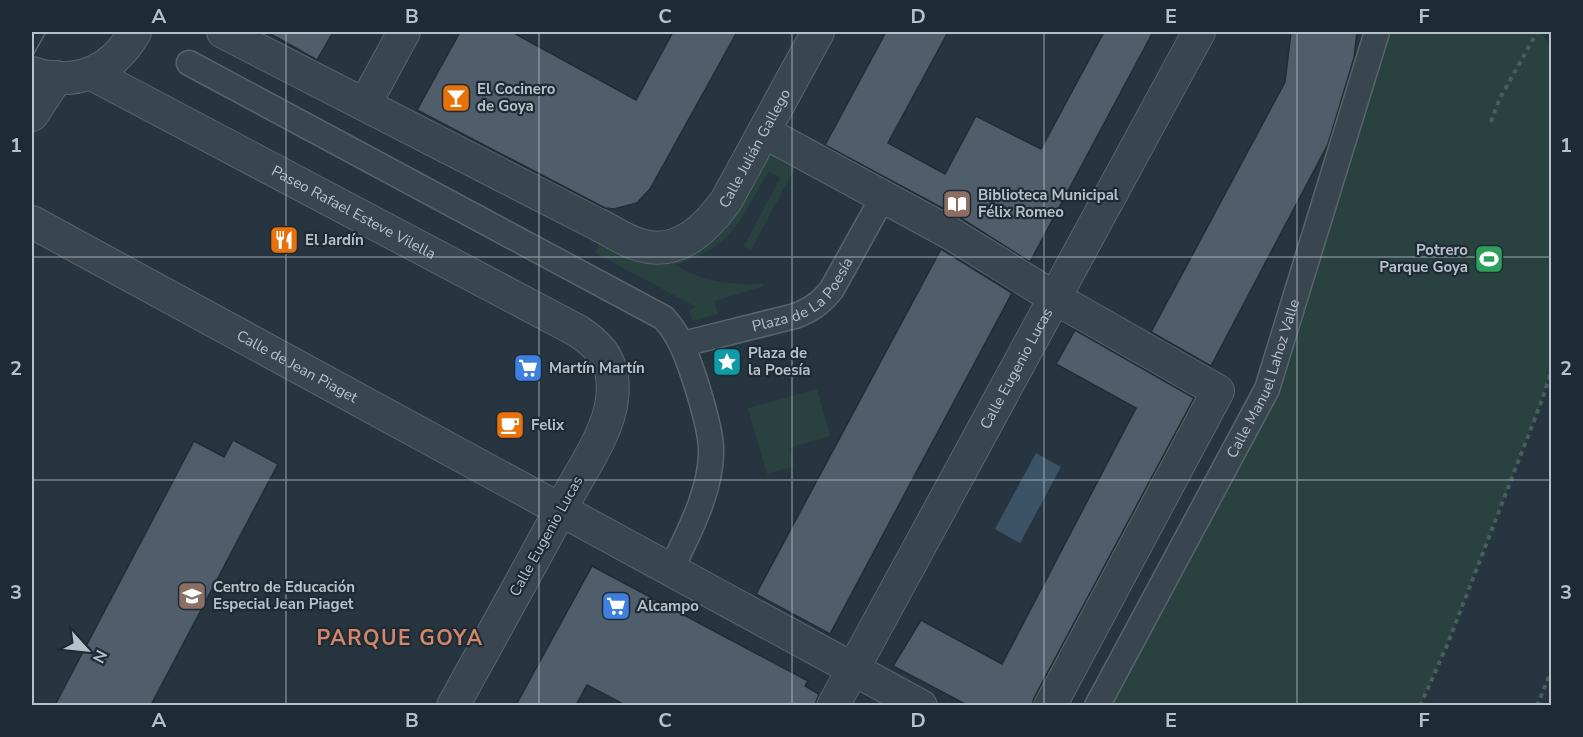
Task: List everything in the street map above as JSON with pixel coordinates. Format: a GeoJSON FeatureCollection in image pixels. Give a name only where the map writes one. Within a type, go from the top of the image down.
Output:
{"type":"FeatureCollection","features":[{"type":"Feature","properties":{"kind":"street"},"geometry":{"type":"LineString","coordinates":[[32,115],[44,75],[72,78],[92,74],[114,61],[135,32]]}},
{"type":"Feature","properties":{"kind":"street"},"geometry":{"type":"LineString","coordinates":[[223,32],[365,104],[404,32]]}},
{"type":"Feature","properties":{"kind":"street","name":"Calle Julián Gallego"},"geometry":{"type":"LineString","coordinates":[[365,104],[642,246],[669,247],[697,235],[711,222],[726,201],[818,32]]}},
{"type":"Feature","properties":{"kind":"street","name":"Calle Eugenio Lucas"},"geometry":{"type":"LineString","coordinates":[[833,705],[1199,32]]}},
{"type":"Feature","properties":{"kind":"street","name":"Calle Manuel Lahoz Valle"},"geometry":{"type":"LineString","coordinates":[[1097,705],[1267,389],[1377,32]]}},
{"type":"Feature","properties":{"kind":"street"},"geometry":{"type":"LineString","coordinates":[[189,63],[664,318],[683,344],[711,440],[708,473],[696,517],[671,569]]}},
{"type":"Feature","properties":{"kind":"street","name":"Paseo Rafael Esteve Vilella"},"geometry":{"type":"LineString","coordinates":[[92,74],[578,331],[592,341],[608,360]]}},
{"type":"Feature","properties":{"kind":"street"},"geometry":{"type":"LineString","coordinates":[[764,132],[950,233],[1055,298],[1218,391],[1050,705]]}},
{"type":"Feature","properties":{"kind":"street","name":"Plaza de La Poesía"},"geometry":{"type":"LineString","coordinates":[[683,344],[811,310],[823,301],[832,289],[883,196]]}},
{"type":"Feature","properties":{"kind":"street","name":"Calle de Jean Piaget"},"geometry":{"type":"LineString","coordinates":[[32,222],[921,705]]}},
{"type":"Feature","properties":{"kind":"street","name":"Calle Eugenio Lucas"},"geometry":{"type":"LineString","coordinates":[[453,705],[607,422],[612,400],[612,380],[608,360]]}},
{"type":"Feature","properties":{"kind":"path"},"geometry":{"type":"LineString","coordinates":[[1491,122],[1499,100],[1537,32]]}},
{"type":"Feature","properties":{"kind":"path"},"geometry":{"type":"LineString","coordinates":[[1420,705],[1452,632],[1542,400],[1551,369]]}},
{"type":"Feature","properties":{"kind":"path"},"geometry":{"type":"LineString","coordinates":[[1538,705],[1551,669]]}},
{"type":"Feature","properties":{"kind":"green space"},"geometry":{"type":"Polygon","coordinates":[[[1377,32],[1540,32],[1552,48],[1551,369],[1542,400],[1448,643],[1420,705],[1097,706],[1267,389],[1377,32]]]}},
{"type":"Feature","properties":{"kind":"green space"},"geometry":{"type":"Polygon","coordinates":[[[772,147],[798,162],[751,250],[744,246],[780,178],[769,171],[742,217],[724,240],[695,258],[675,265],[706,279],[740,284],[763,284],[764,286],[715,301],[718,314],[692,321],[689,310],[696,307],[595,253],[600,243],[699,249],[719,235],[731,222],[772,147]]]}},
{"type":"Feature","properties":{"kind":"green space"},"geometry":{"type":"Polygon","coordinates":[[[817,389],[830,436],[789,448],[794,466],[767,474],[748,408],[817,389]]]}},
{"type":"Feature","properties":{"kind":"water"},"geometry":{"type":"Polygon","coordinates":[[[1036,453],[1061,467],[1020,543],[995,529],[1036,453]]]}},
{"type":"Feature","properties":{"kind":"building"},"geometry":{"type":"Polygon","coordinates":[[[267,32],[333,32],[317,60],[267,32]]]}},
{"type":"Feature","properties":{"kind":"building"},"geometry":{"type":"Polygon","coordinates":[[[460,32],[512,32],[636,100],[673,32],[737,32],[650,189],[637,203],[614,209],[605,208],[417,110],[460,32]]]}},
{"type":"Feature","properties":{"kind":"building"},"geometry":{"type":"Polygon","coordinates":[[[886,32],[948,32],[888,143],[945,174],[976,116],[1041,149],[1104,32],[1153,32],[1030,262],[959,217],[825,145],[886,32]]]}},
{"type":"Feature","properties":{"kind":"building"},"geometry":{"type":"Polygon","coordinates":[[[1291,32],[1357,32],[1354,58],[1328,144],[1211,366],[1151,332],[1285,82],[1291,32]]]}},
{"type":"Feature","properties":{"kind":"building"},"geometry":{"type":"Polygon","coordinates":[[[941,249],[1012,293],[830,634],[756,594],[941,249]]]}},
{"type":"Feature","properties":{"kind":"building"},"geometry":{"type":"Polygon","coordinates":[[[1075,330],[1194,398],[1032,705],[967,705],[893,666],[921,620],[1002,664],[1136,408],[1056,364],[1075,330]]]}},
{"type":"Feature","properties":{"kind":"building"},"geometry":{"type":"Polygon","coordinates":[[[233,440],[278,464],[151,705],[55,705],[194,441],[224,457],[233,440]]]}},
{"type":"Feature","properties":{"kind":"building","name":"Alcampo"},"geometry":{"type":"Polygon","coordinates":[[[592,566],[808,681],[805,686],[819,694],[815,705],[625,705],[587,685],[576,705],[516,705],[592,566]]]}},
{"type":"Feature","properties":{"kind":"tram line"},"geometry":{"type":"LineString","coordinates":[[32,57],[46,32]]}},
{"type":"Feature","properties":{"kind":"place","name":"El Cocinero de Goya"},"geometry":{"type":"Point","coordinates":[456,98]}},
{"type":"Feature","properties":{"kind":"place","name":"Biblioteca Municipal Félix Romeo"},"geometry":{"type":"Point","coordinates":[957,204]}},
{"type":"Feature","properties":{"kind":"place","name":"El Jardín"},"geometry":{"type":"Point","coordinates":[284,240]}},
{"type":"Feature","properties":{"kind":"place","name":"Potrero Parque Goya"},"geometry":{"type":"Point","coordinates":[1489,259]}},
{"type":"Feature","properties":{"kind":"place","name":"Plaza de la Poesía"},"geometry":{"type":"Point","coordinates":[727,362]}},
{"type":"Feature","properties":{"kind":"place","name":"Martín Martín"},"geometry":{"type":"Point","coordinates":[528,368]}},
{"type":"Feature","properties":{"kind":"place","name":"Felix"},"geometry":{"type":"Point","coordinates":[510,425]}},
{"type":"Feature","properties":{"kind":"place","name":"Centro de Educación Especial Jean Piaget"},"geometry":{"type":"Point","coordinates":[192,596]}},
{"type":"Feature","properties":{"kind":"place","name":"Alcampo"},"geometry":{"type":"Point","coordinates":[616,606]}},
{"type":"Feature","properties":{"kind":"district","name":"PARQUE GOYA"},"geometry":{"type":"Point","coordinates":[400,638]}}]}
